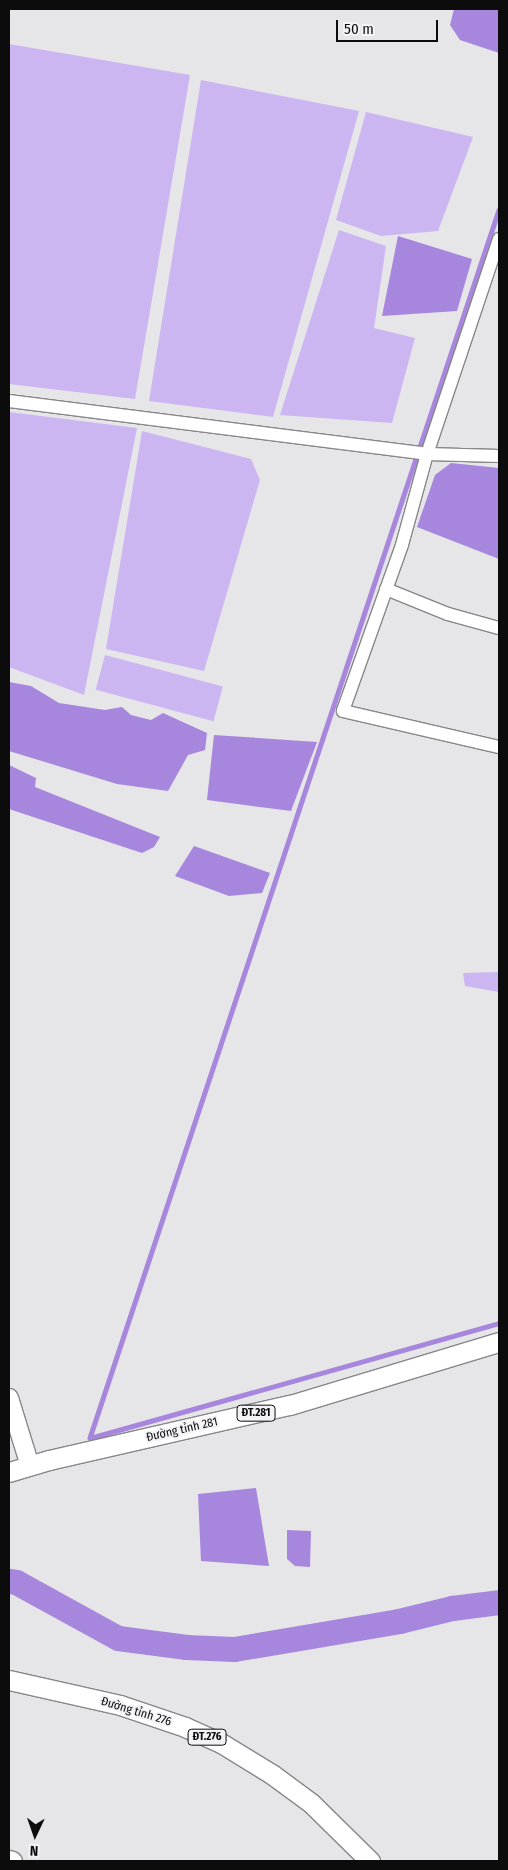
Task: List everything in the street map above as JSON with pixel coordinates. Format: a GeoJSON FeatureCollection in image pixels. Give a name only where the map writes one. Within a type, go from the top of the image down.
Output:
{"type":"FeatureCollection","features":[{"type":"Feature","properties":{"kind":"main road","name":"Đường tỉnh 281"},"geometry":{"type":"LineString","coordinates":[[9,1472],[290,1405],[499,1342]]}},
{"type":"Feature","properties":{"kind":"main road"},"geometry":{"type":"LineString","coordinates":[[9,1398],[30,1466]]}},
{"type":"Feature","properties":{"kind":"main road","name":"Đường tỉnh 276"},"geometry":{"type":"LineString","coordinates":[[9,1680],[120,1705],[185,1727],[222,1743],[273,1775],[311,1803],[370,1861]]}},
{"type":"Feature","properties":{"kind":"street"},"geometry":{"type":"LineString","coordinates":[[499,240],[426,454],[402,546],[343,711],[499,747]]}},
{"type":"Feature","properties":{"kind":"street"},"geometry":{"type":"LineString","coordinates":[[9,401],[426,454],[499,456]]}},
{"type":"Feature","properties":{"kind":"street"},"geometry":{"type":"LineString","coordinates":[[386,589],[448,614],[499,628]]}},
{"type":"Feature","properties":{"kind":"shaded area"},"geometry":{"type":"Polygon","coordinates":[[[454,9],[499,9],[499,53],[460,40],[450,25],[454,9]]]}},
{"type":"Feature","properties":{"kind":"shaded area"},"geometry":{"type":"Polygon","coordinates":[[[9,44],[190,75],[135,399],[9,384],[9,44]]]}},
{"type":"Feature","properties":{"kind":"shaded area"},"geometry":{"type":"Polygon","coordinates":[[[201,80],[359,111],[273,417],[149,401],[201,80]]]}},
{"type":"Feature","properties":{"kind":"shaded area"},"geometry":{"type":"Polygon","coordinates":[[[366,112],[473,137],[438,231],[381,236],[336,220],[366,112]]]}},
{"type":"Feature","properties":{"kind":"shaded area"},"geometry":{"type":"Polygon","coordinates":[[[339,230],[386,246],[374,328],[415,338],[392,423],[280,415],[339,230]]]}},
{"type":"Feature","properties":{"kind":"shaded area"},"geometry":{"type":"Polygon","coordinates":[[[398,236],[472,259],[457,311],[382,316],[398,236]]]}},
{"type":"Feature","properties":{"kind":"shaded area"},"geometry":{"type":"Polygon","coordinates":[[[9,412],[137,428],[84,695],[9,667],[9,412]]]}},
{"type":"Feature","properties":{"kind":"shaded area"},"geometry":{"type":"Polygon","coordinates":[[[142,431],[251,459],[260,480],[204,671],[106,649],[142,431]]]}},
{"type":"Feature","properties":{"kind":"shaded area"},"geometry":{"type":"Polygon","coordinates":[[[451,463],[499,468],[499,559],[417,527],[435,475],[451,463]]]}},
{"type":"Feature","properties":{"kind":"shaded area"},"geometry":{"type":"Polygon","coordinates":[[[105,655],[223,687],[214,721],[96,690],[105,655]]]}},
{"type":"Feature","properties":{"kind":"shaded area"},"geometry":{"type":"Polygon","coordinates":[[[9,682],[31,686],[59,703],[105,710],[122,707],[131,715],[151,720],[163,713],[207,733],[205,750],[188,755],[168,791],[117,784],[9,751],[9,682]]]}},
{"type":"Feature","properties":{"kind":"shaded area"},"geometry":{"type":"Polygon","coordinates":[[[214,735],[317,742],[291,811],[207,800],[214,735]]]}},
{"type":"Feature","properties":{"kind":"shaded area"},"geometry":{"type":"Polygon","coordinates":[[[9,765],[36,778],[35,787],[160,837],[154,847],[142,853],[9,809],[9,765]]]}},
{"type":"Feature","properties":{"kind":"shaded area"},"geometry":{"type":"Polygon","coordinates":[[[194,846],[270,873],[262,893],[229,896],[175,876],[194,846]]]}},
{"type":"Feature","properties":{"kind":"shaded area"},"geometry":{"type":"Polygon","coordinates":[[[499,972],[499,992],[465,986],[463,973],[499,972]]]}},
{"type":"Feature","properties":{"kind":"shaded area"},"geometry":{"type":"Polygon","coordinates":[[[256,1488],[269,1566],[201,1561],[198,1494],[256,1488]]]}},
{"type":"Feature","properties":{"kind":"shaded area"},"geometry":{"type":"Polygon","coordinates":[[[287,1530],[311,1531],[310,1567],[295,1566],[287,1559],[287,1530]]]}},
{"type":"Feature","properties":{"kind":"waterway"},"geometry":{"type":"LineString","coordinates":[[499,210],[90,1438],[499,1323]]}},
{"type":"Feature","properties":{"kind":"waterway"},"geometry":{"type":"LineString","coordinates":[[9,1581],[16,1582],[118,1638],[186,1647],[234,1649],[399,1621],[452,1608],[499,1602]]}}]}
